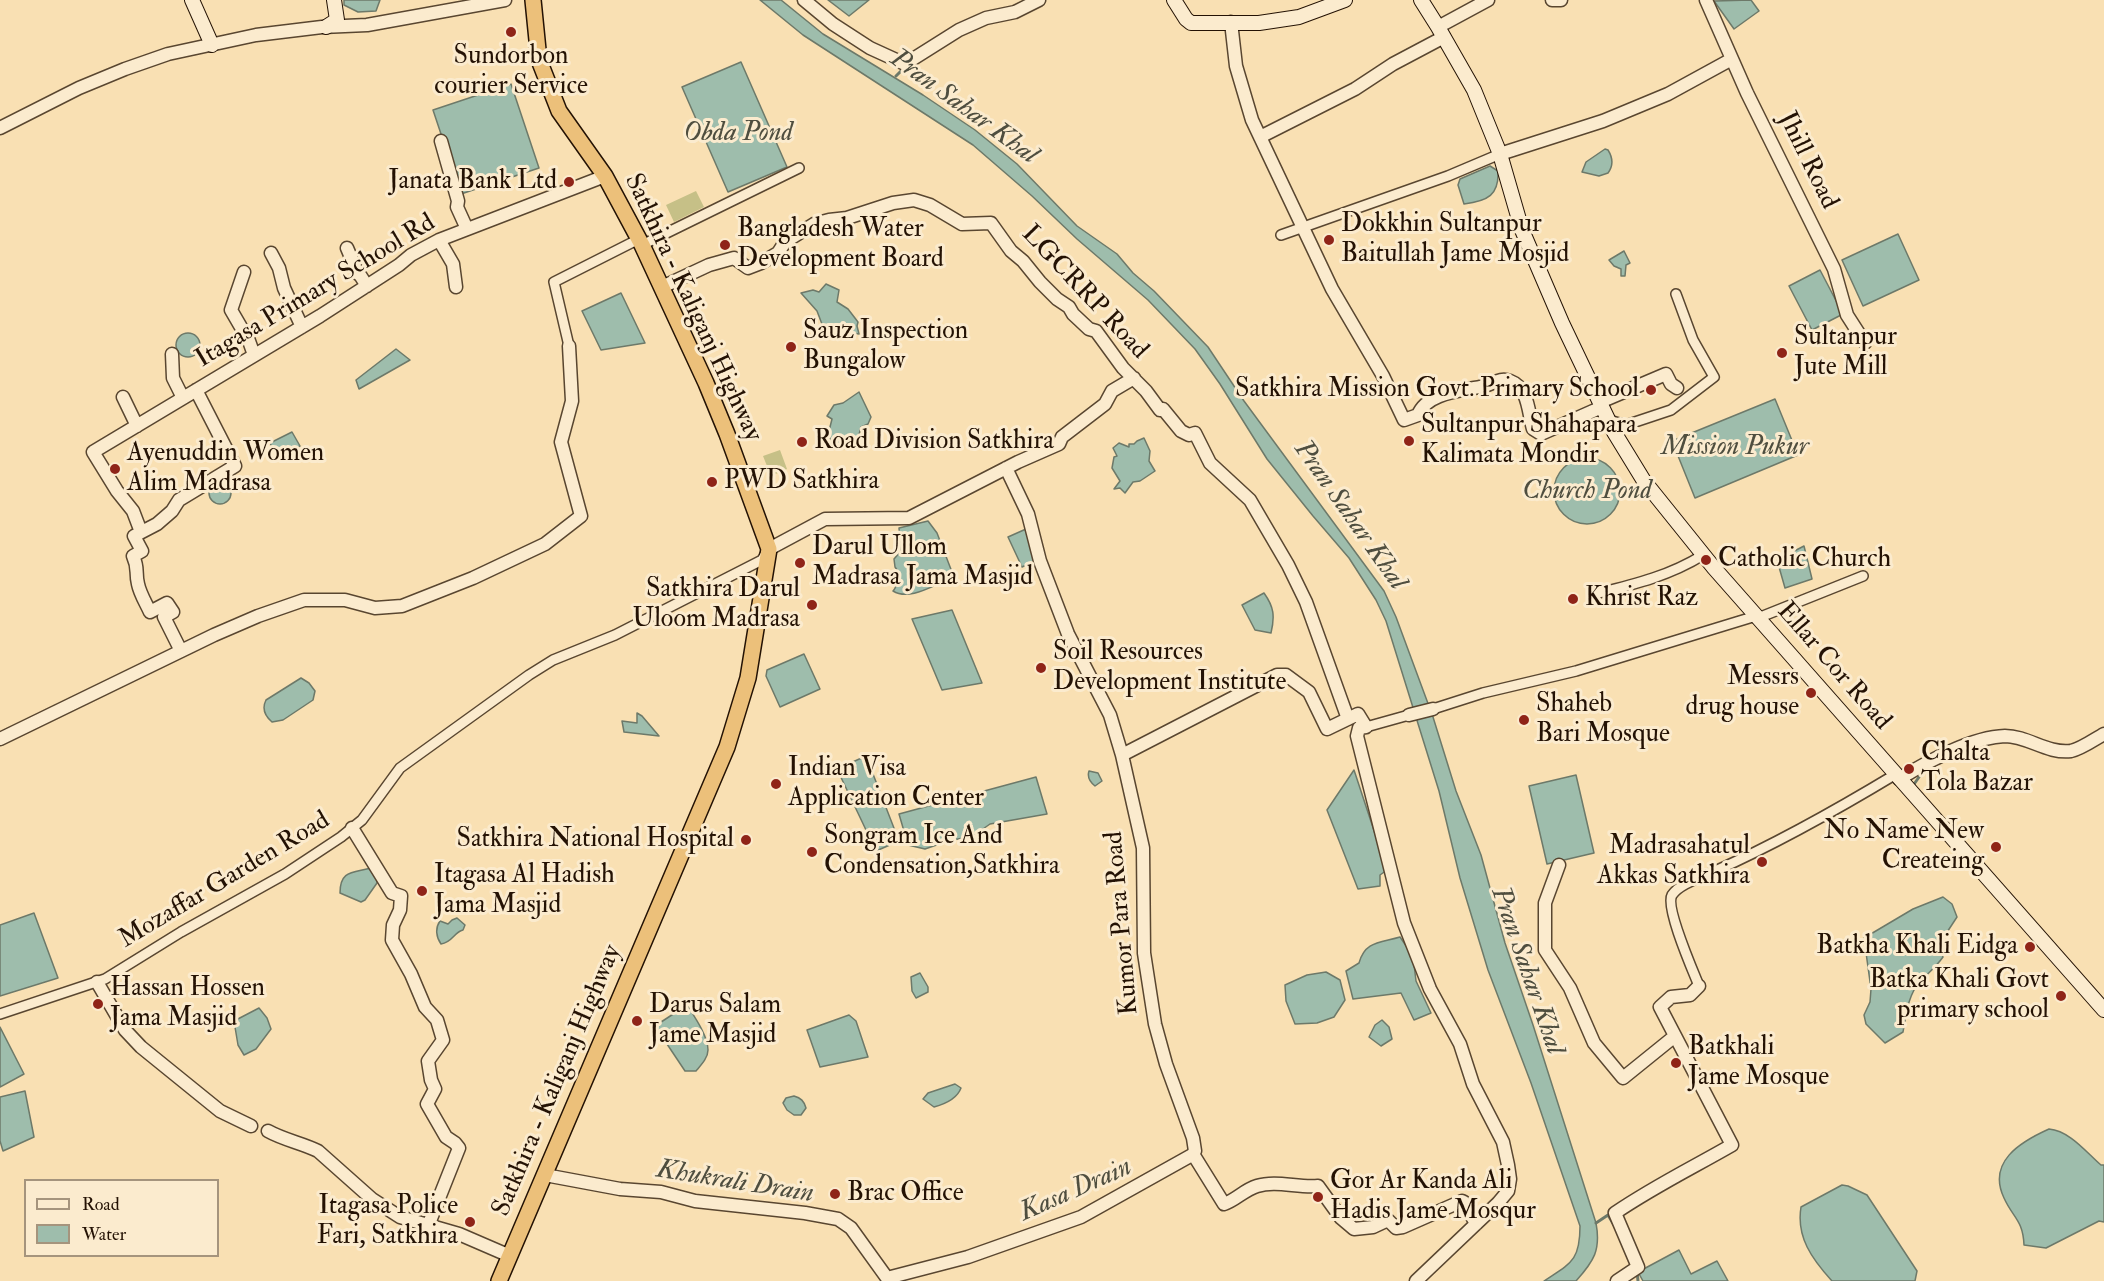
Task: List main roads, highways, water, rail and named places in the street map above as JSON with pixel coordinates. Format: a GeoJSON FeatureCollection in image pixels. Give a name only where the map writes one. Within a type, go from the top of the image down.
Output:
{"type":"FeatureCollection","features":[{"type":"Feature","properties":{"kind":"highway","name":"Satkhira - Kaliganj Highway"},"geometry":{"type":"LineString","coordinates":[[499,1281],[727,747],[748,678],[769,549],[727,434],[662,287],[605,176],[559,111],[539,60],[532,0]]}},
{"type":"Feature","properties":{"kind":"main road"},"geometry":{"type":"LineString","coordinates":[[192,0],[212,45]]}},
{"type":"Feature","properties":{"kind":"main road"},"geometry":{"type":"LineString","coordinates":[[326,27],[337,20],[334,0]]}},
{"type":"Feature","properties":{"kind":"main road"},"geometry":{"type":"LineString","coordinates":[[1174,0],[1191,23],[1259,22],[1299,17],[1345,0]]}},
{"type":"Feature","properties":{"kind":"main road","name":"Ellar Cor Road"},"geometry":{"type":"LineString","coordinates":[[1420,0],[1474,90],[1500,154],[1522,230],[1562,323],[1609,420],[1644,481],[1757,617],[2104,1010]]}},
{"type":"Feature","properties":{"kind":"water"},"geometry":{"type":"Polygon","coordinates":[[[344,0],[380,0],[376,11],[358,12],[344,5],[344,0]]]}},
{"type":"Feature","properties":{"kind":"water"},"geometry":{"type":"Polygon","coordinates":[[[760,0],[781,0],[823,34],[923,95],[975,130],[1017,164],[1077,226],[1117,254],[1133,273],[1154,291],[1208,347],[1244,401],[1384,591],[1433,717],[1456,791],[1481,855],[1505,943],[1596,1223],[1598,1241],[1595,1255],[1576,1281],[1544,1281],[1567,1265],[1576,1254],[1580,1226],[1531,1083],[1488,970],[1460,878],[1439,791],[1386,621],[1376,600],[1349,558],[1267,459],[1195,349],[1148,300],[973,145],[803,35],[760,0]]]}},
{"type":"Feature","properties":{"kind":"water"},"geometry":{"type":"Polygon","coordinates":[[[828,0],[869,0],[849,16],[828,0]]]}},
{"type":"Feature","properties":{"kind":"water"},"geometry":{"type":"Polygon","coordinates":[[[1751,0],[1759,11],[1734,29],[1714,1],[1751,0]]]}},
{"type":"Feature","properties":{"kind":"water","name":"Obda Pond"},"geometry":{"type":"Polygon","coordinates":[[[741,62],[787,167],[728,192],[682,87],[741,62]]]}},
{"type":"Feature","properties":{"kind":"water"},"geometry":{"type":"Polygon","coordinates":[[[511,84],[539,168],[461,194],[433,110],[511,84]]]}},
{"type":"Feature","properties":{"kind":"water"},"geometry":{"type":"Polygon","coordinates":[[[1605,149],[1608,150],[1612,159],[1608,173],[1599,176],[1582,172],[1586,162],[1605,149]]]}},
{"type":"Feature","properties":{"kind":"water"},"geometry":{"type":"Polygon","coordinates":[[[1490,166],[1498,171],[1494,191],[1486,199],[1464,204],[1458,185],[1460,179],[1490,166]]]}},
{"type":"Feature","properties":{"kind":"water"},"geometry":{"type":"Polygon","coordinates":[[[1898,234],[1919,280],[1863,306],[1842,260],[1898,234]]]}},
{"type":"Feature","properties":{"kind":"water"},"geometry":{"type":"Polygon","coordinates":[[[1624,251],[1630,263],[1626,265],[1625,276],[1621,276],[1621,269],[1609,260],[1624,251]]]}},
{"type":"Feature","properties":{"kind":"water"},"geometry":{"type":"Polygon","coordinates":[[[1820,270],[1843,314],[1812,330],[1789,286],[1820,270]]]}},
{"type":"Feature","properties":{"kind":"water"},"geometry":{"type":"Polygon","coordinates":[[[826,284],[839,290],[837,302],[848,309],[858,322],[859,334],[848,332],[838,340],[830,329],[825,332],[817,311],[801,293],[813,290],[819,292],[826,284]]]}},
{"type":"Feature","properties":{"kind":"water"},"geometry":{"type":"Polygon","coordinates":[[[621,293],[645,343],[601,350],[582,311],[621,293]]]}},
{"type":"Feature","properties":{"kind":"water"},"geometry":{"type":"Polygon","coordinates":[[[188,333],[197,336],[200,345],[197,354],[188,357],[179,354],[176,345],[179,336],[188,333]]]}},
{"type":"Feature","properties":{"kind":"water"},"geometry":{"type":"Polygon","coordinates":[[[396,349],[410,360],[359,389],[356,380],[396,349]]]}},
{"type":"Feature","properties":{"kind":"water"},"geometry":{"type":"Polygon","coordinates":[[[859,392],[871,417],[868,424],[861,427],[856,446],[846,449],[835,446],[828,435],[832,419],[827,416],[834,405],[843,403],[859,392]]]}},
{"type":"Feature","properties":{"kind":"water","name":"Mission Pukur"},"geometry":{"type":"Polygon","coordinates":[[[1775,399],[1798,455],[1695,498],[1672,441],[1775,399]]]}},
{"type":"Feature","properties":{"kind":"water"},"geometry":{"type":"Polygon","coordinates":[[[292,432],[300,446],[277,457],[270,443],[292,432]]]}},
{"type":"Feature","properties":{"kind":"water"},"geometry":{"type":"Polygon","coordinates":[[[1144,438],[1150,451],[1149,461],[1155,471],[1140,481],[1133,482],[1125,493],[1120,488],[1114,489],[1120,481],[1112,468],[1114,457],[1117,456],[1113,448],[1119,443],[1129,447],[1129,444],[1134,444],[1144,438]]]}},
{"type":"Feature","properties":{"kind":"water","name":"Church Pond"},"geometry":{"type":"Polygon","coordinates":[[[1587,458],[1600,461],[1610,468],[1617,478],[1620,491],[1617,504],[1610,514],[1600,521],[1587,524],[1574,521],[1564,514],[1557,504],[1554,491],[1557,478],[1564,468],[1574,461],[1587,458]]]}},
{"type":"Feature","properties":{"kind":"water"},"geometry":{"type":"Polygon","coordinates":[[[220,482],[228,485],[231,493],[228,501],[220,504],[212,501],[209,493],[212,485],[220,482]]]}},
{"type":"Feature","properties":{"kind":"water"},"geometry":{"type":"Polygon","coordinates":[[[928,521],[937,533],[952,572],[948,580],[928,589],[899,594],[893,591],[900,574],[895,567],[894,559],[901,551],[899,528],[928,521]]]}},
{"type":"Feature","properties":{"kind":"water"},"geometry":{"type":"Polygon","coordinates":[[[1026,529],[1039,559],[1022,567],[1008,537],[1026,529]]]}},
{"type":"Feature","properties":{"kind":"water"},"geometry":{"type":"Polygon","coordinates":[[[1804,546],[1812,579],[1785,588],[1777,560],[1804,546]]]}},
{"type":"Feature","properties":{"kind":"water"},"geometry":{"type":"Polygon","coordinates":[[[1264,593],[1273,612],[1271,633],[1255,630],[1242,605],[1264,593]]]}},
{"type":"Feature","properties":{"kind":"water"},"geometry":{"type":"Polygon","coordinates":[[[952,610],[982,683],[942,690],[912,619],[952,610]]]}},
{"type":"Feature","properties":{"kind":"water"},"geometry":{"type":"Polygon","coordinates":[[[804,654],[820,689],[780,707],[766,676],[767,670],[804,654]]]}},
{"type":"Feature","properties":{"kind":"water"},"geometry":{"type":"Polygon","coordinates":[[[301,678],[315,691],[313,700],[283,720],[272,722],[265,712],[266,700],[301,678]]]}},
{"type":"Feature","properties":{"kind":"water"},"geometry":{"type":"Polygon","coordinates":[[[637,713],[659,736],[624,732],[622,721],[637,723],[637,713]]]}},
{"type":"Feature","properties":{"kind":"water"},"geometry":{"type":"Polygon","coordinates":[[[866,756],[899,841],[876,851],[837,769],[866,756]]]}},
{"type":"Feature","properties":{"kind":"water"},"geometry":{"type":"Polygon","coordinates":[[[1354,770],[1387,870],[1380,875],[1380,886],[1358,889],[1327,810],[1354,770]]]}},
{"type":"Feature","properties":{"kind":"water"},"geometry":{"type":"Polygon","coordinates":[[[1089,771],[1098,773],[1102,781],[1095,786],[1089,779],[1089,771]]]}},
{"type":"Feature","properties":{"kind":"water"},"geometry":{"type":"Polygon","coordinates":[[[1576,775],[1594,853],[1547,864],[1529,786],[1576,775]]]}},
{"type":"Feature","properties":{"kind":"water"},"geometry":{"type":"Polygon","coordinates":[[[1036,777],[1047,814],[990,824],[973,836],[925,849],[908,845],[899,814],[1036,777]]]}},
{"type":"Feature","properties":{"kind":"water"},"geometry":{"type":"Polygon","coordinates":[[[371,868],[376,873],[377,883],[365,900],[361,902],[340,893],[345,876],[371,868]]]}},
{"type":"Feature","properties":{"kind":"water"},"geometry":{"type":"Polygon","coordinates":[[[1943,897],[1952,904],[1957,917],[1938,946],[1943,957],[1916,987],[1908,1005],[1903,1032],[1885,1043],[1866,1024],[1864,1015],[1870,1002],[1871,989],[1864,938],[1913,909],[1943,897]]]}},
{"type":"Feature","properties":{"kind":"water"},"geometry":{"type":"Polygon","coordinates":[[[34,913],[58,978],[0,996],[0,925],[34,913]]]}},
{"type":"Feature","properties":{"kind":"water"},"geometry":{"type":"Polygon","coordinates":[[[457,918],[465,925],[463,930],[441,944],[437,933],[440,921],[448,924],[457,918]]]}},
{"type":"Feature","properties":{"kind":"water"},"geometry":{"type":"Polygon","coordinates":[[[1400,937],[1413,956],[1416,981],[1431,1013],[1414,1020],[1401,993],[1353,999],[1346,971],[1359,963],[1365,950],[1369,947],[1400,937]]]}},
{"type":"Feature","properties":{"kind":"water"},"geometry":{"type":"Polygon","coordinates":[[[1326,972],[1340,980],[1345,1000],[1334,1017],[1317,1023],[1295,1024],[1286,1001],[1285,985],[1307,975],[1326,972]]]}},
{"type":"Feature","properties":{"kind":"water"},"geometry":{"type":"Polygon","coordinates":[[[920,973],[928,987],[928,992],[916,998],[912,991],[911,977],[920,973]]]}},
{"type":"Feature","properties":{"kind":"water"},"geometry":{"type":"Polygon","coordinates":[[[687,1005],[700,1026],[708,1050],[707,1056],[696,1071],[685,1071],[655,1026],[687,1005]]]}},
{"type":"Feature","properties":{"kind":"water"},"geometry":{"type":"Polygon","coordinates":[[[259,1008],[267,1018],[271,1029],[256,1049],[244,1055],[238,1045],[234,1021],[259,1008]]]}},
{"type":"Feature","properties":{"kind":"water"},"geometry":{"type":"Polygon","coordinates":[[[849,1015],[856,1021],[868,1057],[820,1067],[807,1030],[849,1015]]]}},
{"type":"Feature","properties":{"kind":"water"},"geometry":{"type":"Polygon","coordinates":[[[1382,1020],[1389,1027],[1392,1039],[1381,1046],[1369,1037],[1375,1025],[1382,1020]]]}},
{"type":"Feature","properties":{"kind":"water"},"geometry":{"type":"Polygon","coordinates":[[[0,1027],[24,1074],[0,1087],[0,1027]]]}},
{"type":"Feature","properties":{"kind":"water"},"geometry":{"type":"Polygon","coordinates":[[[955,1084],[961,1088],[954,1098],[946,1103],[934,1107],[923,1099],[928,1093],[955,1084]]]}},
{"type":"Feature","properties":{"kind":"water"},"geometry":{"type":"Polygon","coordinates":[[[25,1091],[34,1137],[3,1151],[0,1141],[0,1097],[25,1091]]]}},
{"type":"Feature","properties":{"kind":"water"},"geometry":{"type":"Polygon","coordinates":[[[794,1096],[802,1100],[806,1108],[801,1115],[794,1115],[783,1103],[786,1098],[794,1096]]]}},
{"type":"Feature","properties":{"kind":"water"},"geometry":{"type":"Polygon","coordinates":[[[2049,1129],[2071,1138],[2101,1165],[2104,1165],[2104,1222],[2099,1221],[2046,1248],[2024,1245],[2020,1224],[2004,1198],[2000,1185],[2000,1174],[2009,1155],[2027,1140],[2049,1129]]]}},
{"type":"Feature","properties":{"kind":"water"},"geometry":{"type":"Polygon","coordinates":[[[1842,1185],[1867,1195],[1917,1271],[1915,1281],[1832,1281],[1818,1264],[1803,1238],[1801,1207],[1842,1185]]]}},
{"type":"Feature","properties":{"kind":"water"},"geometry":{"type":"Polygon","coordinates":[[[1679,1250],[1691,1274],[1717,1261],[1728,1281],[1643,1281],[1638,1272],[1679,1250]]]}},
{"type":"Feature","properties":{"kind":"waterway","name":"Pran Sahar Khal"},"geometry":{"type":"LineString","coordinates":[[896,76],[905,67]]}},
{"type":"Feature","properties":{"kind":"waterway"},"geometry":{"type":"LineString","coordinates":[[1912,787],[1924,770]]}},
{"type":"Feature","properties":{"kind":"waterway"},"geometry":{"type":"LineString","coordinates":[[1596,1223],[1608,1215],[1614,1225]]}},
{"type":"Feature","properties":{"kind":"waterway"},"geometry":{"type":"LineString","coordinates":[[1637,1271],[1638,1281]]}},
{"type":"Feature","properties":{"kind":"place","name":"Sundorbon courier Service"},"geometry":{"type":"Point","coordinates":[511,32]}},
{"type":"Feature","properties":{"kind":"place","name":"Janata Bank Ltd"},"geometry":{"type":"Point","coordinates":[569,182]}},
{"type":"Feature","properties":{"kind":"place","name":"Dokkhin Sultanpur Baitullah Jame Mosjid"},"geometry":{"type":"Point","coordinates":[1329,240]}},
{"type":"Feature","properties":{"kind":"place","name":"Bangladesh Water Development Board"},"geometry":{"type":"Point","coordinates":[725,245]}},
{"type":"Feature","properties":{"kind":"place","name":"Sauz Inspection Bungalow"},"geometry":{"type":"Point","coordinates":[791,347]}},
{"type":"Feature","properties":{"kind":"place","name":"Sultanpur Jute Mill"},"geometry":{"type":"Point","coordinates":[1782,353]}},
{"type":"Feature","properties":{"kind":"place","name":"Satkhira Mission Govt. Primary School"},"geometry":{"type":"Point","coordinates":[1651,390]}},
{"type":"Feature","properties":{"kind":"place","name":"Sultanpur Shahapara Kalimata Mondir"},"geometry":{"type":"Point","coordinates":[1409,441]}},
{"type":"Feature","properties":{"kind":"place","name":"Road Division Satkhira"},"geometry":{"type":"Point","coordinates":[802,442]}},
{"type":"Feature","properties":{"kind":"place","name":"Ayenuddin Women Alim Madrasa"},"geometry":{"type":"Point","coordinates":[115,469]}},
{"type":"Feature","properties":{"kind":"place","name":"PWD Satkhira"},"geometry":{"type":"Point","coordinates":[712,482]}},
{"type":"Feature","properties":{"kind":"place","name":"Catholic Church"},"geometry":{"type":"Point","coordinates":[1706,560]}},
{"type":"Feature","properties":{"kind":"place","name":"Darul Ullom Madrasa Jama Masjid"},"geometry":{"type":"Point","coordinates":[800,563]}},
{"type":"Feature","properties":{"kind":"place","name":"Khrist Raz"},"geometry":{"type":"Point","coordinates":[1573,599]}},
{"type":"Feature","properties":{"kind":"place","name":"Satkhira Darul Uloom Madrasa"},"geometry":{"type":"Point","coordinates":[812,605]}},
{"type":"Feature","properties":{"kind":"place","name":"Soil Resources Development Institute"},"geometry":{"type":"Point","coordinates":[1041,668]}},
{"type":"Feature","properties":{"kind":"place","name":"Messrs drug house"},"geometry":{"type":"Point","coordinates":[1811,693]}},
{"type":"Feature","properties":{"kind":"place","name":"Shaheb Bari Mosque"},"geometry":{"type":"Point","coordinates":[1524,720]}},
{"type":"Feature","properties":{"kind":"place","name":"Chalta Tola Bazar"},"geometry":{"type":"Point","coordinates":[1909,769]}},
{"type":"Feature","properties":{"kind":"place","name":"Indian Visa Application Center"},"geometry":{"type":"Point","coordinates":[776,784]}},
{"type":"Feature","properties":{"kind":"place","name":"Satkhira National Hospital"},"geometry":{"type":"Point","coordinates":[746,840]}},
{"type":"Feature","properties":{"kind":"place","name":"No Name New Createing"},"geometry":{"type":"Point","coordinates":[1996,847]}},
{"type":"Feature","properties":{"kind":"place","name":"Songram Ice And Condensation,Satkhira"},"geometry":{"type":"Point","coordinates":[812,852]}},
{"type":"Feature","properties":{"kind":"place","name":"Madrasahatul Akkas Satkhira"},"geometry":{"type":"Point","coordinates":[1762,862]}},
{"type":"Feature","properties":{"kind":"place","name":"Itagasa Al Hadish Jama Masjid"},"geometry":{"type":"Point","coordinates":[422,891]}},
{"type":"Feature","properties":{"kind":"place","name":"Batkha Khali Eidga"},"geometry":{"type":"Point","coordinates":[2030,947]}},
{"type":"Feature","properties":{"kind":"place","name":"Batka Khali Govt primary school"},"geometry":{"type":"Point","coordinates":[2061,996]}},
{"type":"Feature","properties":{"kind":"place","name":"Hassan Hossen Jama Masjid"},"geometry":{"type":"Point","coordinates":[98,1004]}},
{"type":"Feature","properties":{"kind":"place","name":"Darus Salam Jame Masjid"},"geometry":{"type":"Point","coordinates":[637,1021]}},
{"type":"Feature","properties":{"kind":"place","name":"Batkhali Jame Mosque"},"geometry":{"type":"Point","coordinates":[1676,1063]}},
{"type":"Feature","properties":{"kind":"place","name":"Brac Office"},"geometry":{"type":"Point","coordinates":[835,1194]}},
{"type":"Feature","properties":{"kind":"place","name":"Gor Ar Kanda Ali Hadis Jame Mosqur"},"geometry":{"type":"Point","coordinates":[1318,1197]}},
{"type":"Feature","properties":{"kind":"place","name":"Itagasa Police Fari, Satkhira"},"geometry":{"type":"Point","coordinates":[470,1222]}},
{"type":"Feature","properties":{"kind":"water label","name":"Khukrali Drain"},"geometry":{"type":"Point","coordinates":[735,1183]}},
{"type":"Feature","properties":{"kind":"water label","name":"Kasa Drain"},"geometry":{"type":"Point","coordinates":[1076,1191]}}]}
